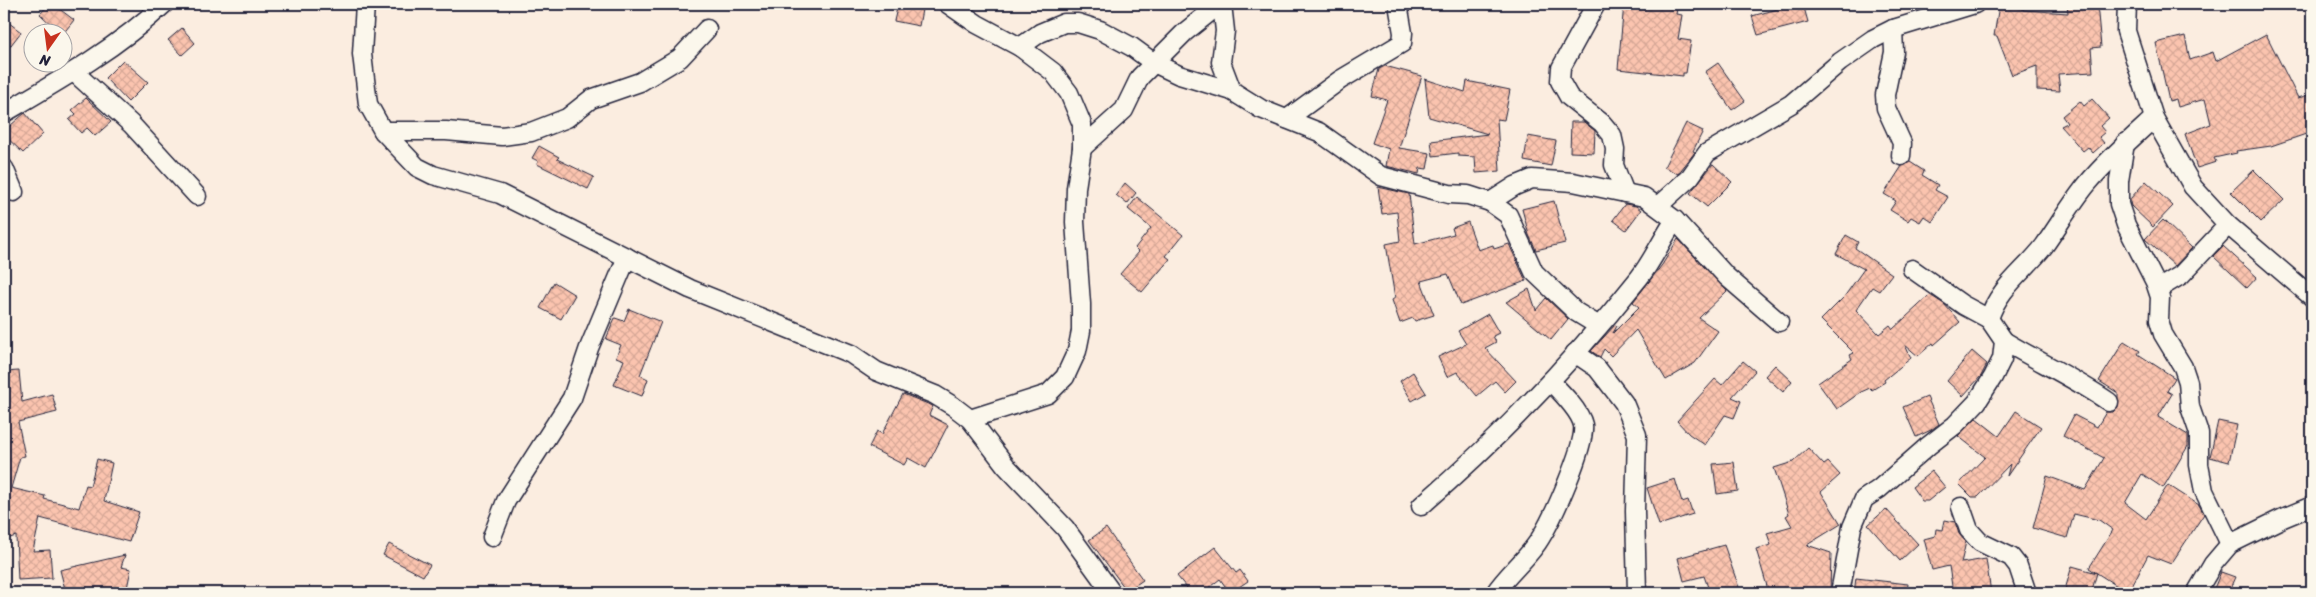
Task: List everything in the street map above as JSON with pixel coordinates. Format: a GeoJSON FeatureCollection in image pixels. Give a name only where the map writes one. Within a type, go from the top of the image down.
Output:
{"type":"FeatureCollection","features":[{"type":"Feature","properties":{"kind":"street"},"geometry":{"type":"LineString","coordinates":[[4,113],[74,72],[146,20],[164,4]]}},
{"type":"Feature","properties":{"kind":"street"},"geometry":{"type":"LineString","coordinates":[[365,4],[362,54],[368,104],[383,131],[418,166],[433,175],[500,194],[690,289],[851,354],[876,371],[934,395],[953,406],[970,419],[1006,466],[1065,528],[1109,591]]}},
{"type":"Feature","properties":{"kind":"street"},"geometry":{"type":"LineString","coordinates":[[948,4],[977,24],[1020,47],[1053,72],[1069,94],[1082,124],[1082,148],[1076,188],[1075,222],[1081,304],[1081,331],[1077,351],[1065,377],[1048,394],[970,419]]}},
{"type":"Feature","properties":{"kind":"street"},"geometry":{"type":"LineString","coordinates":[[1082,148],[1124,110],[1134,86],[1154,63],[1185,32],[1221,4],[1225,31],[1221,62],[1232,91]]}},
{"type":"Feature","properties":{"kind":"street"},"geometry":{"type":"LineString","coordinates":[[1287,119],[1340,80],[1402,43],[1403,33],[1398,4]]}},
{"type":"Feature","properties":{"kind":"street"},"geometry":{"type":"LineString","coordinates":[[1596,4],[1561,68],[1560,81],[1569,97],[1602,123],[1612,135],[1615,149],[1614,164],[1625,192]]}},
{"type":"Feature","properties":{"kind":"street"},"geometry":{"type":"LineString","coordinates":[[1658,206],[1690,177],[1707,154],[1791,104],[1840,62],[1873,39],[1893,29],[1975,4]]}},
{"type":"Feature","properties":{"kind":"street"},"geometry":{"type":"LineString","coordinates":[[2127,4],[2126,31],[2154,118],[2193,187],[2228,225],[2312,297]]}},
{"type":"Feature","properties":{"kind":"street"},"geometry":{"type":"LineString","coordinates":[[1020,47],[1040,33],[1064,23],[1078,23],[1100,30],[1154,63],[1179,75],[1232,91],[1261,109],[1319,132],[1381,176],[1449,194],[1468,195],[1490,202],[1508,215],[1534,272],[1576,312],[1599,326]]}},
{"type":"Feature","properties":{"kind":"street"},"geometry":{"type":"LineString","coordinates":[[383,131],[446,131],[502,136],[531,132],[567,118],[591,99],[640,82],[680,58],[707,29]]}},
{"type":"Feature","properties":{"kind":"street"},"geometry":{"type":"LineString","coordinates":[[1893,29],[1894,52],[1885,95],[1886,108],[1902,143],[1901,156]]}},
{"type":"Feature","properties":{"kind":"street"},"geometry":{"type":"LineString","coordinates":[[74,72],[131,124],[197,196]]}},
{"type":"Feature","properties":{"kind":"street"},"geometry":{"type":"LineString","coordinates":[[1989,319],[1993,306],[2001,294],[2043,247],[2088,183],[2125,143],[2154,118]]}},
{"type":"Feature","properties":{"kind":"street"},"geometry":{"type":"LineString","coordinates":[[2125,143],[2119,181],[2119,204],[2126,225],[2158,289],[2160,297],[2159,320],[2163,334],[2183,367],[2188,382],[2190,407],[2199,433],[2199,465],[2204,490],[2230,544]]}},
{"type":"Feature","properties":{"kind":"street"},"geometry":{"type":"LineString","coordinates":[[4,168],[14,192]]}},
{"type":"Feature","properties":{"kind":"street"},"geometry":{"type":"LineString","coordinates":[[1490,202],[1515,186],[1532,179],[1573,182],[1644,197],[1675,220],[1727,277],[1779,322]]}},
{"type":"Feature","properties":{"kind":"street"},"geometry":{"type":"LineString","coordinates":[[1421,506],[1505,431],[1551,382],[1640,276],[1675,220]]}},
{"type":"Feature","properties":{"kind":"street"},"geometry":{"type":"LineString","coordinates":[[2158,289],[2181,274],[2228,225]]}},
{"type":"Feature","properties":{"kind":"street"},"geometry":{"type":"LineString","coordinates":[[492,537],[506,501],[572,398],[589,348],[627,257]]}},
{"type":"Feature","properties":{"kind":"street"},"geometry":{"type":"LineString","coordinates":[[1912,269],[1963,305],[1989,319],[2004,341],[2040,363],[2085,385],[2109,402]]}},
{"type":"Feature","properties":{"kind":"street"},"geometry":{"type":"LineString","coordinates":[[1840,593],[1852,527],[1864,499],[1880,489],[1928,446],[1955,425],[1977,402],[2002,359],[2004,341]]}},
{"type":"Feature","properties":{"kind":"street"},"geometry":{"type":"LineString","coordinates":[[1575,353],[1597,368],[1608,382],[1624,404],[1637,435],[1634,511],[1636,593]]}},
{"type":"Feature","properties":{"kind":"street"},"geometry":{"type":"LineString","coordinates":[[1495,593],[1541,537],[1566,485],[1581,440],[1583,425],[1574,407],[1551,382]]}},
{"type":"Feature","properties":{"kind":"street"},"geometry":{"type":"LineString","coordinates":[[2196,593],[2213,564],[2230,544],[2312,506]]}},
{"type":"Feature","properties":{"kind":"street"},"geometry":{"type":"LineString","coordinates":[[1961,507],[1969,530],[1980,542],[2011,557],[2018,566],[2027,593]]}},
{"type":"Feature","properties":{"kind":"building"},"geometry":{"type":"Polygon","coordinates":[[[49,4],[53,4],[74,20],[72,22],[48,22],[40,14],[49,4]]]}},
{"type":"Feature","properties":{"kind":"building"},"geometry":{"type":"Polygon","coordinates":[[[898,4],[923,4],[919,26],[894,21],[898,4]]]}},
{"type":"Feature","properties":{"kind":"building"},"geometry":{"type":"Polygon","coordinates":[[[1624,4],[1678,4],[1676,14],[1682,15],[1678,39],[1691,41],[1686,73],[1683,73],[1683,76],[1618,69],[1624,4]]]}},
{"type":"Feature","properties":{"kind":"building"},"geometry":{"type":"Polygon","coordinates":[[[1796,4],[1803,4],[1808,22],[1758,35],[1752,16],[1796,4]]]}},
{"type":"Feature","properties":{"kind":"building"},"geometry":{"type":"Polygon","coordinates":[[[2067,4],[2097,4],[2101,47],[2091,48],[2093,72],[2058,74],[2060,91],[2037,90],[2037,66],[2012,75],[1997,36],[1994,36],[1999,5],[2023,8],[2023,10],[2068,13],[2067,4]]]}},
{"type":"Feature","properties":{"kind":"building"},"geometry":{"type":"Polygon","coordinates":[[[4,19],[21,32],[4,54],[4,19]]]}},
{"type":"Feature","properties":{"kind":"building"},"geometry":{"type":"Polygon","coordinates":[[[182,28],[195,43],[182,55],[168,40],[182,28]]]}},
{"type":"Feature","properties":{"kind":"building"},"geometry":{"type":"Polygon","coordinates":[[[2266,34],[2298,98],[2312,94],[2312,132],[2271,146],[2236,151],[2237,153],[2214,158],[2216,162],[2197,168],[2185,134],[2211,124],[2205,99],[2178,107],[2176,99],[2169,101],[2156,43],[2185,36],[2190,60],[2213,52],[2216,61],[2266,34]]]}},
{"type":"Feature","properties":{"kind":"building"},"geometry":{"type":"Polygon","coordinates":[[[123,60],[148,82],[128,102],[105,78],[123,60]]]}},
{"type":"Feature","properties":{"kind":"building"},"geometry":{"type":"Polygon","coordinates":[[[1718,63],[1745,101],[1732,110],[1705,72],[1718,63]]]}},
{"type":"Feature","properties":{"kind":"building"},"geometry":{"type":"Polygon","coordinates":[[[1385,66],[1422,76],[1399,148],[1430,153],[1427,169],[1420,168],[1419,174],[1386,166],[1389,149],[1372,143],[1387,100],[1372,96],[1379,69],[1385,66]]]}},
{"type":"Feature","properties":{"kind":"building"},"geometry":{"type":"Polygon","coordinates":[[[1425,79],[1465,92],[1467,81],[1510,90],[1504,120],[1497,119],[1500,171],[1476,173],[1475,157],[1458,156],[1458,153],[1433,156],[1431,141],[1488,134],[1429,117],[1425,79]]]}},
{"type":"Feature","properties":{"kind":"building"},"geometry":{"type":"Polygon","coordinates":[[[86,98],[111,122],[95,136],[87,128],[81,133],[69,120],[76,114],[72,110],[86,98]]]}},
{"type":"Feature","properties":{"kind":"building"},"geometry":{"type":"Polygon","coordinates":[[[2092,99],[2109,118],[2100,126],[2105,132],[2099,137],[2104,143],[2093,153],[2088,147],[2083,151],[2061,126],[2067,123],[2062,116],[2080,101],[2084,106],[2092,99]]]}},
{"type":"Feature","properties":{"kind":"building"},"geometry":{"type":"Polygon","coordinates":[[[25,113],[43,134],[23,153],[4,135],[4,131],[25,113]]]}},
{"type":"Feature","properties":{"kind":"building"},"geometry":{"type":"Polygon","coordinates":[[[1571,122],[1584,122],[1595,131],[1594,153],[1570,152],[1571,122]]]}},
{"type":"Feature","properties":{"kind":"building"},"geometry":{"type":"Polygon","coordinates":[[[1686,123],[1703,131],[1693,151],[1695,152],[1678,174],[1664,167],[1686,123]]]}},
{"type":"Feature","properties":{"kind":"building"},"geometry":{"type":"Polygon","coordinates":[[[1528,136],[1556,141],[1551,166],[1524,161],[1528,136]]]}},
{"type":"Feature","properties":{"kind":"building"},"geometry":{"type":"Polygon","coordinates":[[[539,146],[559,157],[557,159],[594,177],[588,189],[537,164],[538,161],[532,158],[539,146]]]}},
{"type":"Feature","properties":{"kind":"building"},"geometry":{"type":"Polygon","coordinates":[[[1910,162],[1924,171],[1922,175],[1938,185],[1935,190],[1948,197],[1932,222],[1924,216],[1920,222],[1911,217],[1908,221],[1890,210],[1896,201],[1884,194],[1902,166],[1910,162]]]}},
{"type":"Feature","properties":{"kind":"building"},"geometry":{"type":"Polygon","coordinates":[[[1713,164],[1732,182],[1707,207],[1690,193],[1713,164]]]}},
{"type":"Feature","properties":{"kind":"building"},"geometry":{"type":"Polygon","coordinates":[[[2254,170],[2284,200],[2261,222],[2231,192],[2254,170]]]}},
{"type":"Feature","properties":{"kind":"building"},"geometry":{"type":"Polygon","coordinates":[[[2146,181],[2173,206],[2153,227],[2131,206],[2130,202],[2130,199],[2146,181]]]}},
{"type":"Feature","properties":{"kind":"building"},"geometry":{"type":"Polygon","coordinates":[[[1125,183],[1136,193],[1127,204],[1116,195],[1125,183]]]}},
{"type":"Feature","properties":{"kind":"building"},"geometry":{"type":"Polygon","coordinates":[[[1378,187],[1409,194],[1415,244],[1454,234],[1452,228],[1468,222],[1478,250],[1493,245],[1494,249],[1509,244],[1526,281],[1461,305],[1448,274],[1421,281],[1434,315],[1415,321],[1413,318],[1400,323],[1392,300],[1395,298],[1386,244],[1400,241],[1397,212],[1382,214],[1378,187]]]}},
{"type":"Feature","properties":{"kind":"building"},"geometry":{"type":"Polygon","coordinates":[[[1137,197],[1183,235],[1166,256],[1170,259],[1142,292],[1120,274],[1139,252],[1135,248],[1151,228],[1128,209],[1137,197]]]}},
{"type":"Feature","properties":{"kind":"building"},"geometry":{"type":"Polygon","coordinates":[[[1554,201],[1565,243],[1536,250],[1529,235],[1522,209],[1554,201]]]}},
{"type":"Feature","properties":{"kind":"building"},"geometry":{"type":"Polygon","coordinates":[[[1625,204],[1636,206],[1641,210],[1626,230],[1613,220],[1625,204]]]}},
{"type":"Feature","properties":{"kind":"building"},"geometry":{"type":"Polygon","coordinates":[[[2163,220],[2192,248],[2175,266],[2145,239],[2163,220]]]}},
{"type":"Feature","properties":{"kind":"building"},"geometry":{"type":"Polygon","coordinates":[[[1846,235],[1858,242],[1855,248],[1892,274],[1879,291],[1872,287],[1856,310],[1879,334],[1890,325],[1893,329],[1930,295],[1944,304],[1960,322],[1934,345],[1933,343],[1918,356],[1905,345],[1911,358],[1884,380],[1885,382],[1872,390],[1870,388],[1861,392],[1837,409],[1818,383],[1852,359],[1850,355],[1854,353],[1821,320],[1844,297],[1864,269],[1836,254],[1846,235]]]}},
{"type":"Feature","properties":{"kind":"building"},"geometry":{"type":"Polygon","coordinates":[[[1678,239],[1727,291],[1699,318],[1718,331],[1695,363],[1666,380],[1636,330],[1611,356],[1604,349],[1600,357],[1591,351],[1615,325],[1617,326],[1613,333],[1639,307],[1633,302],[1662,265],[1678,239]]]}},
{"type":"Feature","properties":{"kind":"building"},"geometry":{"type":"Polygon","coordinates":[[[2223,246],[2257,277],[2247,288],[2213,256],[2223,246]]]}},
{"type":"Feature","properties":{"kind":"building"},"geometry":{"type":"Polygon","coordinates":[[[554,282],[575,295],[561,319],[540,308],[554,282]]]}},
{"type":"Feature","properties":{"kind":"building"},"geometry":{"type":"Polygon","coordinates":[[[1529,289],[1536,310],[1546,298],[1568,319],[1551,340],[1506,302],[1529,289]]]}},
{"type":"Feature","properties":{"kind":"building"},"geometry":{"type":"Polygon","coordinates":[[[629,309],[661,322],[640,375],[648,379],[642,396],[614,385],[624,360],[616,357],[621,345],[606,339],[615,318],[624,321],[629,309]]]}},
{"type":"Feature","properties":{"kind":"building"},"geometry":{"type":"Polygon","coordinates":[[[1488,314],[1499,333],[1493,336],[1496,342],[1485,348],[1516,381],[1505,392],[1495,381],[1477,396],[1457,372],[1447,377],[1438,357],[1466,344],[1458,331],[1488,314]]]}},
{"type":"Feature","properties":{"kind":"building"},"geometry":{"type":"Polygon","coordinates":[[[2124,341],[2140,351],[2138,354],[2175,378],[2167,391],[2172,394],[2158,417],[2188,435],[2188,446],[2163,488],[2142,474],[2125,503],[2146,519],[2168,485],[2199,505],[2204,514],[2171,564],[2148,555],[2128,593],[2089,568],[2113,530],[2099,520],[2074,514],[2067,538],[2033,528],[2047,476],[2085,490],[2104,458],[2063,436],[2074,415],[2097,427],[2106,412],[2113,412],[2118,407],[2118,393],[2099,381],[2124,341]]]}},
{"type":"Feature","properties":{"kind":"building"},"geometry":{"type":"Polygon","coordinates":[[[1972,351],[1987,364],[1981,376],[1963,396],[1947,381],[1972,351]]]}},
{"type":"Feature","properties":{"kind":"building"},"geometry":{"type":"Polygon","coordinates":[[[1743,361],[1755,371],[1732,397],[1741,401],[1734,418],[1725,415],[1705,445],[1689,434],[1677,421],[1715,379],[1722,385],[1743,361]]]}},
{"type":"Feature","properties":{"kind":"building"},"geometry":{"type":"Polygon","coordinates":[[[1775,365],[1792,381],[1783,392],[1765,376],[1775,365]]]}},
{"type":"Feature","properties":{"kind":"building"},"geometry":{"type":"Polygon","coordinates":[[[19,371],[22,402],[52,394],[57,412],[18,422],[25,456],[20,457],[11,488],[45,496],[44,499],[79,508],[86,485],[90,486],[97,459],[112,463],[104,501],[139,512],[129,542],[40,518],[33,551],[50,550],[52,578],[18,580],[16,536],[4,540],[4,372],[19,371]]]}},
{"type":"Feature","properties":{"kind":"building"},"geometry":{"type":"Polygon","coordinates":[[[1413,372],[1426,393],[1412,401],[1400,381],[1413,372]]]}},
{"type":"Feature","properties":{"kind":"building"},"geometry":{"type":"Polygon","coordinates":[[[903,394],[933,406],[929,415],[948,425],[926,468],[908,458],[904,465],[869,447],[877,431],[882,434],[903,394]]]}},
{"type":"Feature","properties":{"kind":"building"},"geometry":{"type":"Polygon","coordinates":[[[1927,397],[1939,424],[1916,437],[1903,407],[1927,397]]]}},
{"type":"Feature","properties":{"kind":"building"},"geometry":{"type":"Polygon","coordinates":[[[2016,411],[2041,427],[2007,476],[2010,464],[1978,497],[1972,497],[1959,484],[1985,457],[1958,436],[1976,418],[1999,436],[2016,411]]]}},
{"type":"Feature","properties":{"kind":"building"},"geometry":{"type":"Polygon","coordinates":[[[2218,421],[2237,425],[2229,462],[2210,457],[2218,421]]]}},
{"type":"Feature","properties":{"kind":"building"},"geometry":{"type":"Polygon","coordinates":[[[1808,448],[1824,465],[1828,462],[1840,475],[1821,492],[1841,524],[1807,545],[1831,553],[1830,593],[1769,593],[1756,549],[1771,545],[1767,533],[1792,526],[1786,516],[1789,514],[1774,468],[1793,462],[1808,448]]]}},
{"type":"Feature","properties":{"kind":"building"},"geometry":{"type":"Polygon","coordinates":[[[1734,462],[1738,491],[1717,494],[1713,464],[1734,462]]]}},
{"type":"Feature","properties":{"kind":"building"},"geometry":{"type":"Polygon","coordinates":[[[1932,471],[1945,487],[1928,501],[1922,501],[1912,487],[1932,471]]]}},
{"type":"Feature","properties":{"kind":"building"},"geometry":{"type":"Polygon","coordinates":[[[1675,479],[1682,502],[1688,500],[1693,514],[1659,525],[1647,488],[1675,479]]]}},
{"type":"Feature","properties":{"kind":"building"},"geometry":{"type":"Polygon","coordinates":[[[1886,509],[1918,544],[1900,561],[1868,525],[1886,509]]]}},
{"type":"Feature","properties":{"kind":"building"},"geometry":{"type":"Polygon","coordinates":[[[1945,520],[1955,522],[1959,534],[1966,542],[1961,563],[1986,559],[1991,593],[1953,593],[1949,566],[1932,570],[1924,539],[1935,536],[1936,529],[1943,530],[1945,520]]]}},
{"type":"Feature","properties":{"kind":"building"},"geometry":{"type":"Polygon","coordinates":[[[1106,528],[1143,580],[1127,591],[1089,540],[1106,528]]]}},
{"type":"Feature","properties":{"kind":"building"},"geometry":{"type":"Polygon","coordinates":[[[389,544],[430,565],[423,576],[383,555],[389,544]]]}},
{"type":"Feature","properties":{"kind":"building"},"geometry":{"type":"Polygon","coordinates":[[[1724,545],[1741,593],[1710,593],[1704,576],[1684,581],[1678,558],[1724,545]]]}},
{"type":"Feature","properties":{"kind":"building"},"geometry":{"type":"Polygon","coordinates":[[[1215,547],[1236,573],[1240,570],[1248,581],[1230,593],[1220,579],[1202,593],[1191,593],[1177,576],[1215,547]]]}},
{"type":"Feature","properties":{"kind":"building"},"geometry":{"type":"Polygon","coordinates":[[[125,555],[121,567],[131,569],[126,593],[66,593],[60,570],[125,555]]]}},
{"type":"Feature","properties":{"kind":"building"},"geometry":{"type":"Polygon","coordinates":[[[2072,566],[2097,573],[2091,593],[2064,593],[2072,566]]]}},
{"type":"Feature","properties":{"kind":"building"},"geometry":{"type":"Polygon","coordinates":[[[2221,572],[2235,577],[2228,593],[2212,593],[2221,572]]]}},
{"type":"Feature","properties":{"kind":"building"},"geometry":{"type":"Polygon","coordinates":[[[1856,578],[1908,584],[1907,593],[1854,593],[1856,578]]]}}]}
